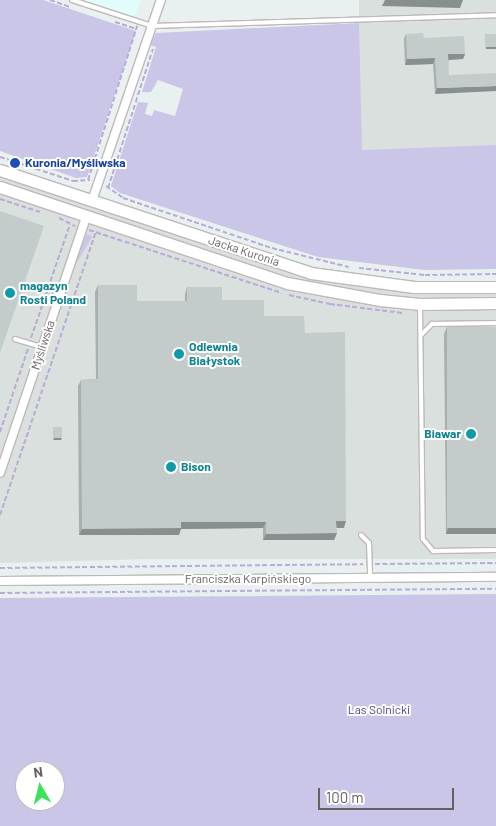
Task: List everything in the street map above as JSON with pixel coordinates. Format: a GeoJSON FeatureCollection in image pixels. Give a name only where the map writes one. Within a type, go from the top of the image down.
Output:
{"type":"FeatureCollection","features":[{"type":"Feature","properties":{"kind":"main road","name":"Jacka Kuronia"},"geometry":{"type":"LineString","coordinates":[[0,170],[310,273],[414,287],[496,286]]}},
{"type":"Feature","properties":{"kind":"main road","name":"Jacka Kuronia"},"geometry":{"type":"LineString","coordinates":[[0,187],[287,283],[335,294],[420,304],[496,303]]}},
{"type":"Feature","properties":{"kind":"main road"},"geometry":{"type":"LineString","coordinates":[[86,217],[92,201]]}},
{"type":"Feature","properties":{"kind":"street"},"geometry":{"type":"LineString","coordinates":[[92,201],[161,0]]}},
{"type":"Feature","properties":{"kind":"street","name":"Myśliwska"},"geometry":{"type":"LineString","coordinates":[[0,473],[86,217]]}},
{"type":"Feature","properties":{"kind":"street","name":"Franciszka Karpińskiego"},"geometry":{"type":"LineString","coordinates":[[0,581],[496,577]]}},
{"type":"Feature","properties":{"kind":"lane"},"geometry":{"type":"LineString","coordinates":[[72,0],[152,26],[496,15]]}},
{"type":"Feature","properties":{"kind":"lane"},"geometry":{"type":"LineString","coordinates":[[420,304],[423,539],[433,550],[496,550]]}},
{"type":"Feature","properties":{"kind":"lane"},"geometry":{"type":"LineString","coordinates":[[421,334],[432,324],[496,323]]}},
{"type":"Feature","properties":{"kind":"lane"},"geometry":{"type":"LineString","coordinates":[[15,339],[42,348]]}},
{"type":"Feature","properties":{"kind":"lane"},"geometry":{"type":"LineString","coordinates":[[362,535],[369,543],[370,578]]}},
{"type":"Feature","properties":{"kind":"path"},"geometry":{"type":"LineString","coordinates":[[88,180],[139,22]]}},
{"type":"Feature","properties":{"kind":"path"},"geometry":{"type":"LineString","coordinates":[[0,157],[73,181],[88,180],[98,182],[123,198],[318,261],[396,273],[496,274]]}},
{"type":"Feature","properties":{"kind":"path"},"geometry":{"type":"LineString","coordinates":[[0,432],[70,224]]}},
{"type":"Feature","properties":{"kind":"path"},"geometry":{"type":"LineString","coordinates":[[0,515],[96,232]]}},
{"type":"Feature","properties":{"kind":"path"},"geometry":{"type":"LineString","coordinates":[[0,568],[496,563]]}},
{"type":"Feature","properties":{"kind":"path"},"geometry":{"type":"LineString","coordinates":[[0,593],[496,589]]}},
{"type":"Feature","properties":{"kind":"shaded area"},"geometry":{"type":"Polygon","coordinates":[[[82,0],[141,0],[134,17],[82,0]]]}},
{"type":"Feature","properties":{"kind":"shaded area"},"geometry":{"type":"Polygon","coordinates":[[[359,0],[496,0],[496,150],[359,150],[359,0]]]}},
{"type":"Feature","properties":{"kind":"shaded area"},"geometry":{"type":"Polygon","coordinates":[[[0,172],[310,274],[496,288],[496,559],[150,559],[0,563],[0,172]]]}},
{"type":"Feature","properties":{"kind":"green space"},"geometry":{"type":"Polygon","coordinates":[[[0,0],[43,0],[136,31],[87,177],[76,178],[0,151],[0,0]]]}},
{"type":"Feature","properties":{"kind":"green space"},"geometry":{"type":"Polygon","coordinates":[[[359,23],[362,150],[496,145],[496,269],[424,270],[318,257],[120,193],[111,186],[138,102],[148,103],[145,114],[152,116],[154,110],[175,116],[183,89],[158,80],[151,92],[142,92],[156,47],[150,45],[156,33],[359,23]]]}},
{"type":"Feature","properties":{"kind":"green space"},"geometry":{"type":"Polygon","coordinates":[[[87,234],[92,237],[52,304],[47,301],[87,234]]]}},
{"type":"Feature","properties":{"kind":"green space","name":"Las Solnicki"},"geometry":{"type":"Polygon","coordinates":[[[496,594],[496,826],[0,826],[0,598],[496,594]]]}},
{"type":"Feature","properties":{"kind":"building"},"geometry":{"type":"Polygon","coordinates":[[[423,33],[424,38],[464,36],[465,54],[448,54],[449,75],[496,73],[496,86],[437,88],[435,58],[407,59],[406,34],[423,33]]]}},
{"type":"Feature","properties":{"kind":"building"},"geometry":{"type":"Polygon","coordinates":[[[485,34],[496,34],[496,47],[485,47],[485,34]]]}},
{"type":"Feature","properties":{"kind":"building","name":"magazyn Rosti Poland"},"geometry":{"type":"Polygon","coordinates":[[[0,211],[44,226],[0,353],[0,211]]]}},
{"type":"Feature","properties":{"kind":"building"},"geometry":{"type":"Polygon","coordinates":[[[98,285],[137,285],[137,301],[187,301],[187,287],[222,287],[222,300],[264,300],[264,316],[304,316],[305,333],[345,332],[346,521],[336,521],[337,533],[266,534],[266,522],[181,522],[181,528],[82,529],[81,380],[98,379],[98,285]]]}},
{"type":"Feature","properties":{"kind":"building","name":"Biawar"},"geometry":{"type":"Polygon","coordinates":[[[447,327],[496,327],[496,528],[447,528],[447,327]]]}},
{"type":"Feature","properties":{"kind":"building"},"geometry":{"type":"Polygon","coordinates":[[[53,427],[62,427],[62,438],[53,438],[53,427]]]}},
{"type":"Feature","properties":{"kind":"place","name":"Kuronia/Myśliwska"},"geometry":{"type":"Point","coordinates":[15,163]}},
{"type":"Feature","properties":{"kind":"place","name":"magazyn Rosti Poland"},"geometry":{"type":"Point","coordinates":[10,293]}},
{"type":"Feature","properties":{"kind":"place","name":"Odlewnia Białystok"},"geometry":{"type":"Point","coordinates":[179,354]}},
{"type":"Feature","properties":{"kind":"place","name":"Biawar"},"geometry":{"type":"Point","coordinates":[471,434]}},
{"type":"Feature","properties":{"kind":"place","name":"Bison"},"geometry":{"type":"Point","coordinates":[171,467]}}]}
